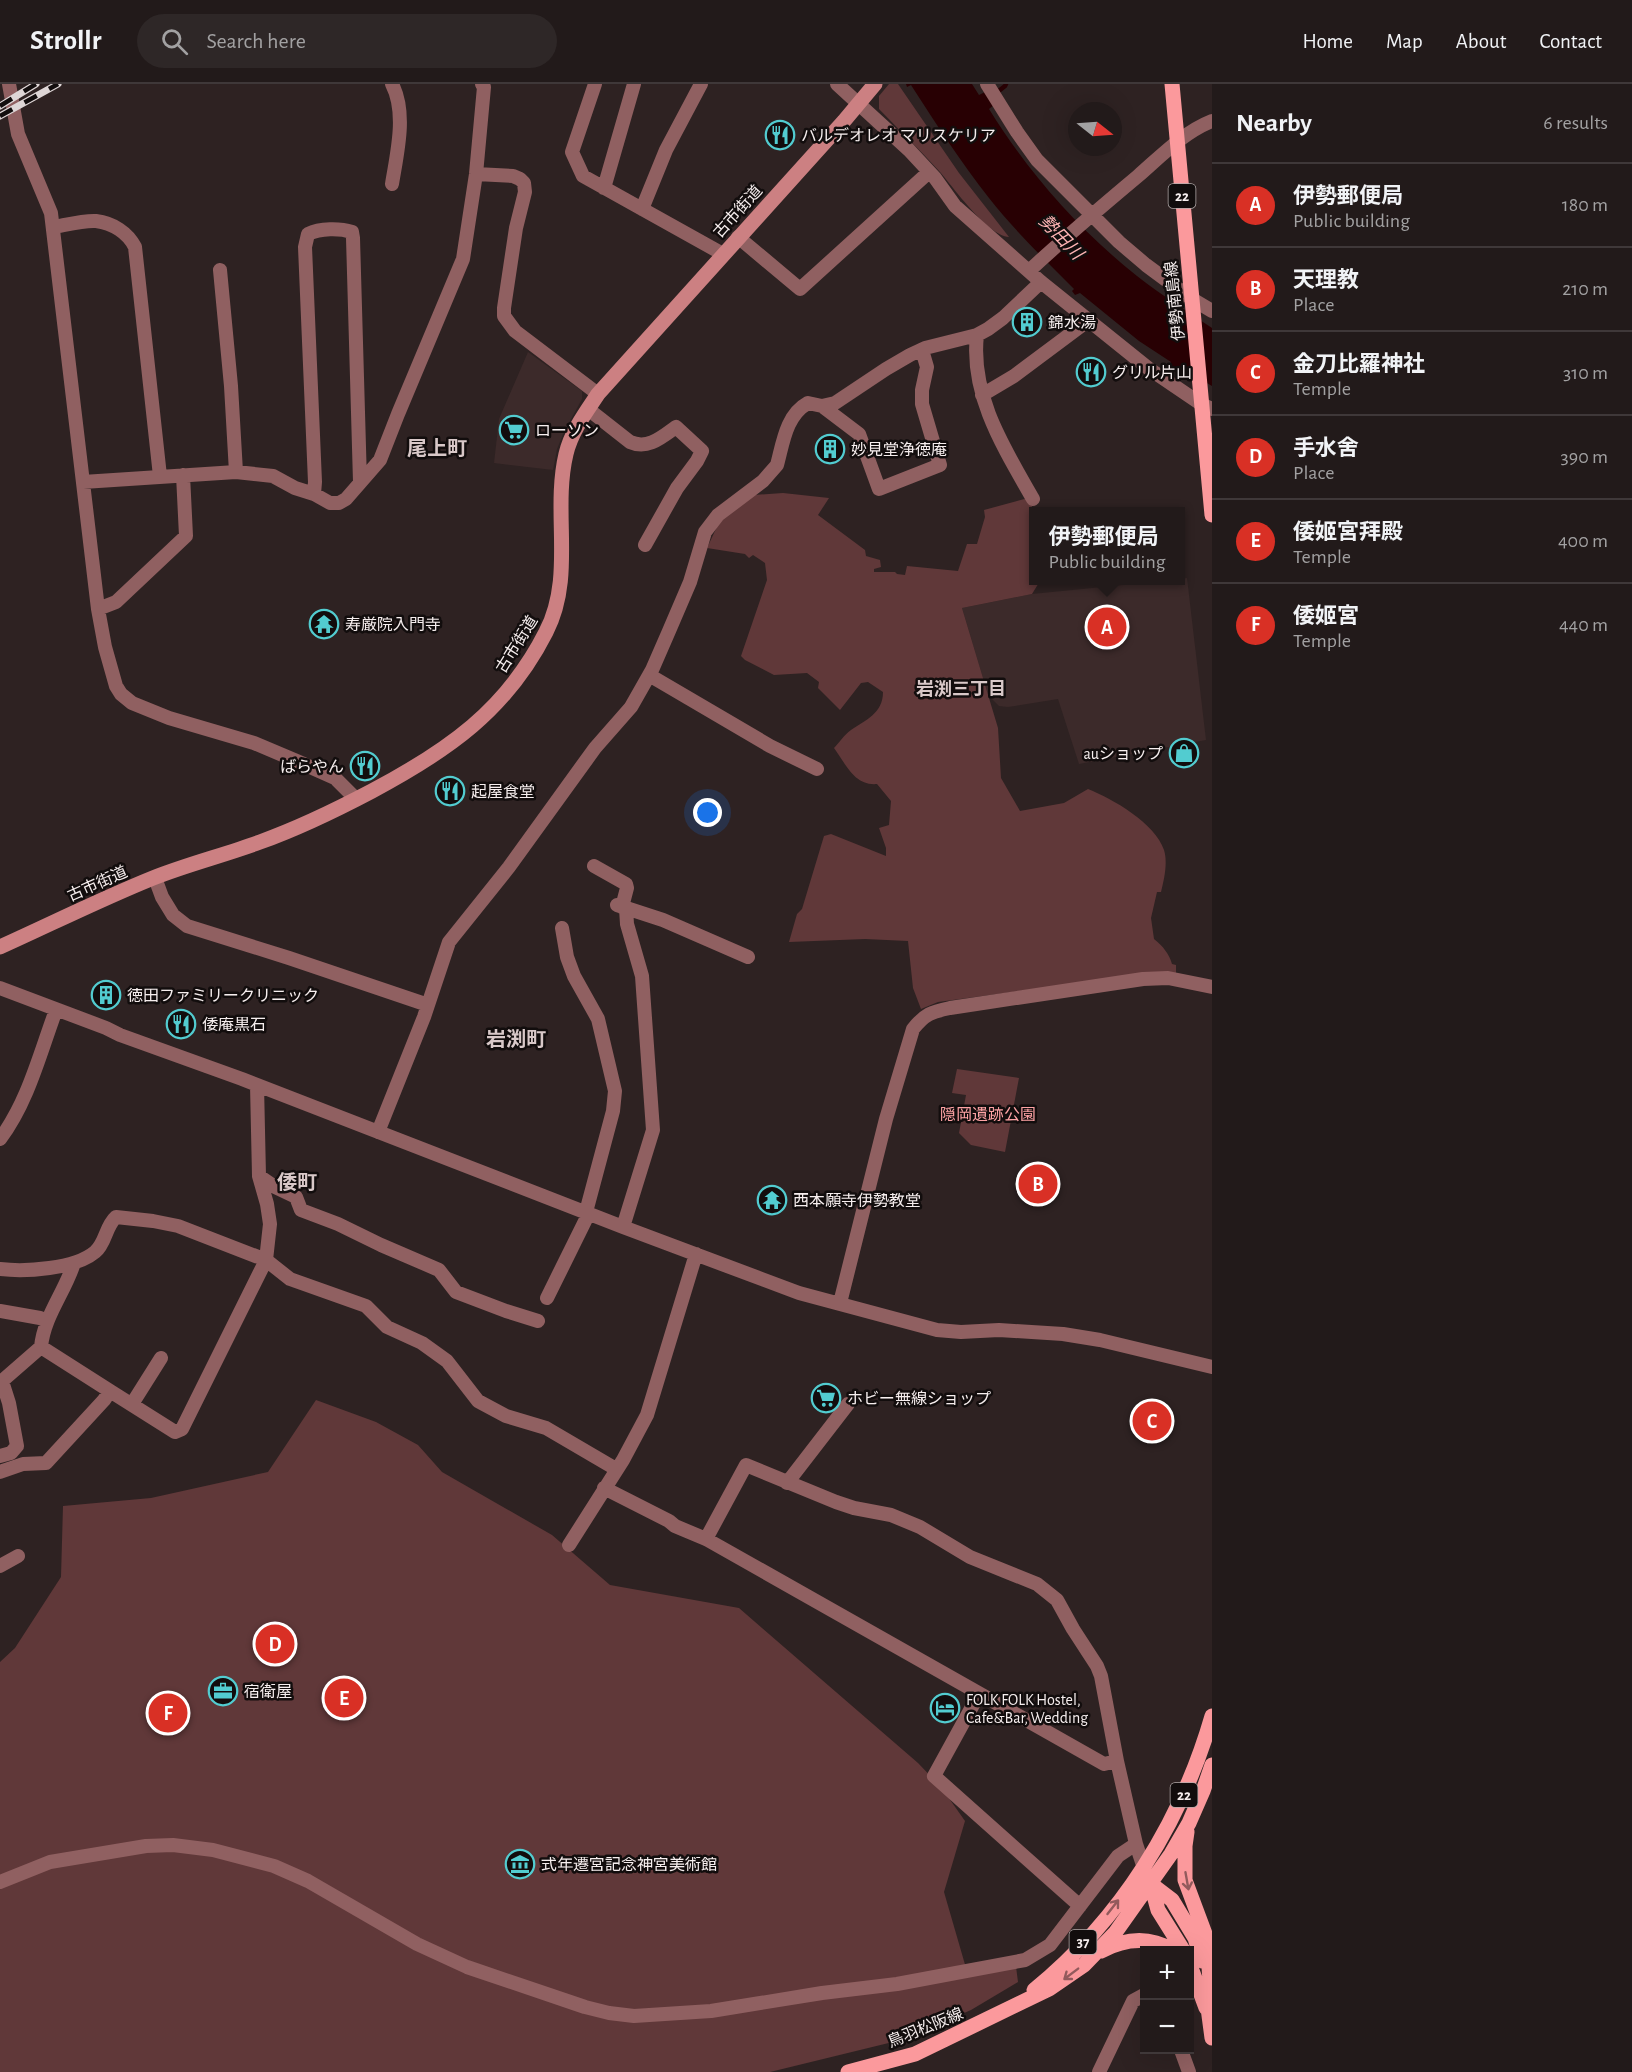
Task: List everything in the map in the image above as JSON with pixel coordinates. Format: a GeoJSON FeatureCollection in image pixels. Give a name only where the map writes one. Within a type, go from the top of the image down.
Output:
{"type":"FeatureCollection","features":[{"type":"Feature","properties":{"kind":"main road","name":"伊勢南島線"},"geometry":{"type":"LineString","coordinates":[[1172,84],[1204,402],[1212,515]]}},
{"type":"Feature","properties":{"kind":"main road","name":"22"},"geometry":{"type":"LineString","coordinates":[[1144,1868],[1176,1813],[1202,1751],[1212,1716]]}},
{"type":"Feature","properties":{"kind":"main road","name":"22"},"geometry":{"type":"LineString","coordinates":[[1151,1884],[1189,1823],[1212,1765]]}},
{"type":"Feature","properties":{"kind":"main road"},"geometry":{"type":"LineString","coordinates":[[1189,1823],[1185,1846],[1185,1880],[1207,1939],[1210,1981],[1209,2016]]}},
{"type":"Feature","properties":{"kind":"main road"},"geometry":{"type":"LineString","coordinates":[[1144,1868],[1158,1910],[1180,1946]]}},
{"type":"Feature","properties":{"kind":"main road","name":"鳥羽松阪線"},"geometry":{"type":"LineString","coordinates":[[1013,2007],[1070,1957],[1101,1923],[1144,1868]]}},
{"type":"Feature","properties":{"kind":"main road"},"geometry":{"type":"LineString","coordinates":[[1151,1884],[1172,1900],[1195,1938],[1203,1964],[1212,2038]]}},
{"type":"Feature","properties":{"kind":"main road","name":"鳥羽松阪線"},"geometry":{"type":"LineString","coordinates":[[848,2072],[915,2054],[1065,1979],[1115,1933],[1151,1884]]}},
{"type":"Feature","properties":{"kind":"main road"},"geometry":{"type":"LineString","coordinates":[[1094,1954],[1124,1942],[1136,1940],[1146,1940],[1162,1946]]}},
{"type":"Feature","properties":{"kind":"main road"},"geometry":{"type":"LineString","coordinates":[[1194,1977],[1209,2016]]}},
{"type":"Feature","properties":{"kind":"street"},"geometry":{"type":"LineString","coordinates":[[9,84],[18,134],[51,213],[98,609],[105,647],[116,686],[121,694],[132,703],[169,718],[254,743],[335,778],[356,799]]}},
{"type":"Feature","properties":{"kind":"street"},"geometry":{"type":"LineString","coordinates":[[392,84],[397,93],[399,116],[398,148],[392,184]]}},
{"type":"Feature","properties":{"kind":"street"},"geometry":{"type":"LineString","coordinates":[[595,84],[572,152],[583,176],[723,254]]}},
{"type":"Feature","properties":{"kind":"street"},"geometry":{"type":"LineString","coordinates":[[604,188],[634,84]]}},
{"type":"Feature","properties":{"kind":"street"},"geometry":{"type":"LineString","coordinates":[[642,209],[666,150],[701,84]]}},
{"type":"Feature","properties":{"kind":"street"},"geometry":{"type":"LineString","coordinates":[[837,84],[894,135],[929,172],[955,206],[1032,268],[1041,282],[1148,368],[1204,402]]}},
{"type":"Feature","properties":{"kind":"street","name":"古市街道"},"geometry":{"type":"LineString","coordinates":[[0,947],[155,878],[258,843],[356,799],[429,759],[463,735],[507,692],[534,655],[555,613],[560,593],[562,478],[566,453],[577,427],[598,394],[875,84]]}},
{"type":"Feature","properties":{"kind":"street"},"geometry":{"type":"LineString","coordinates":[[83,482],[236,471],[273,477],[330,503],[346,500],[380,460],[463,259],[476,174],[485,85]]}},
{"type":"Feature","properties":{"kind":"street"},"geometry":{"type":"LineString","coordinates":[[987,85],[1037,160],[1090,216],[1193,303],[1212,311]]}},
{"type":"Feature","properties":{"kind":"street"},"geometry":{"type":"LineString","coordinates":[[1032,268],[1177,143],[1197,127],[1212,121]]}},
{"type":"Feature","properties":{"kind":"street"},"geometry":{"type":"LineString","coordinates":[[738,237],[800,289],[929,172]]}},
{"type":"Feature","properties":{"kind":"street"},"geometry":{"type":"LineString","coordinates":[[476,174],[513,176],[524,183],[525,192],[516,228],[504,308],[504,316],[508,324],[525,340],[598,394]]}},
{"type":"Feature","properties":{"kind":"street"},"geometry":{"type":"LineString","coordinates":[[53,227],[96,221],[122,231],[130,237],[135,247],[160,476]]}},
{"type":"Feature","properties":{"kind":"street"},"geometry":{"type":"LineString","coordinates":[[314,494],[305,247],[309,234],[314,231],[346,230],[352,232],[360,482]]}},
{"type":"Feature","properties":{"kind":"street"},"geometry":{"type":"LineString","coordinates":[[220,270],[229,354],[236,471]]}},
{"type":"Feature","properties":{"kind":"street"},"geometry":{"type":"LineString","coordinates":[[378,1132],[428,1005],[449,942],[508,867],[595,748],[631,707],[649,675],[690,582],[705,532],[718,515],[774,470],[788,425],[794,416],[805,404],[822,406],[835,403],[886,369],[922,350],[977,335],[1003,318],[1041,282]]}},
{"type":"Feature","properties":{"kind":"street"},"geometry":{"type":"LineString","coordinates":[[982,395],[1014,376],[1089,320]]}},
{"type":"Feature","properties":{"kind":"street"},"geometry":{"type":"LineString","coordinates":[[977,335],[976,370],[982,395],[999,438],[1033,499]]}},
{"type":"Feature","properties":{"kind":"street"},"geometry":{"type":"LineString","coordinates":[[822,406],[858,434],[879,489],[940,465],[922,404],[922,390],[927,367],[922,350]]}},
{"type":"Feature","properties":{"kind":"street"},"geometry":{"type":"LineString","coordinates":[[588,409],[637,445],[653,442],[676,427],[702,451],[698,461],[677,488],[645,545]]}},
{"type":"Feature","properties":{"kind":"street"},"geometry":{"type":"LineString","coordinates":[[98,609],[116,602],[186,536],[183,475]]}},
{"type":"Feature","properties":{"kind":"street"},"geometry":{"type":"LineString","coordinates":[[649,675],[770,746],[817,769]]}},
{"type":"Feature","properties":{"kind":"street"},"geometry":{"type":"LineString","coordinates":[[594,866],[626,884],[622,906],[642,976],[653,1130],[623,1227]]}},
{"type":"Feature","properties":{"kind":"street"},"geometry":{"type":"LineString","coordinates":[[155,878],[162,897],[173,915],[187,926],[428,1005]]}},
{"type":"Feature","properties":{"kind":"street"},"geometry":{"type":"LineString","coordinates":[[622,906],[663,920],[748,957]]}},
{"type":"Feature","properties":{"kind":"street"},"geometry":{"type":"LineString","coordinates":[[547,1298],[587,1213],[613,1111],[615,1090],[598,1019],[574,976],[567,957],[562,928]]}},
{"type":"Feature","properties":{"kind":"street"},"geometry":{"type":"LineString","coordinates":[[840,1303],[886,1119],[913,1029],[921,1019],[928,1014],[950,1008],[1143,979],[1168,978],[1212,987]]}},
{"type":"Feature","properties":{"kind":"street"},"geometry":{"type":"LineString","coordinates":[[0,988],[800,1293],[937,1330],[961,1332],[999,1330],[1063,1334],[1100,1340],[1212,1367]]}},
{"type":"Feature","properties":{"kind":"street"},"geometry":{"type":"LineString","coordinates":[[0,1139],[26,1094],[56,1010]]}},
{"type":"Feature","properties":{"kind":"street"},"geometry":{"type":"LineString","coordinates":[[41,1347],[175,1432],[182,1430],[266,1260],[270,1224],[259,1176],[257,1085]]}},
{"type":"Feature","properties":{"kind":"street"},"geometry":{"type":"LineString","coordinates":[[259,1176],[296,1197],[301,1210],[338,1224],[439,1270],[456,1292],[506,1311],[538,1320]]}},
{"type":"Feature","properties":{"kind":"street"},"geometry":{"type":"LineString","coordinates":[[0,1269],[31,1269],[74,1263],[94,1253],[103,1243],[110,1222],[116,1217],[178,1226],[266,1260],[290,1279],[366,1306],[387,1327],[422,1343],[447,1360],[477,1401],[506,1416],[546,1428],[616,1469]]}},
{"type":"Feature","properties":{"kind":"street"},"geometry":{"type":"LineString","coordinates":[[569,1545],[638,1436],[647,1415],[696,1254]]}},
{"type":"Feature","properties":{"kind":"street"},"geometry":{"type":"LineString","coordinates":[[0,1456],[11,1453],[16,1446],[9,1403],[2,1382],[41,1347],[49,1315],[74,1263]]}},
{"type":"Feature","properties":{"kind":"street"},"geometry":{"type":"LineString","coordinates":[[0,1311],[47,1321]]}},
{"type":"Feature","properties":{"kind":"street"},"geometry":{"type":"LineString","coordinates":[[132,1404],[160,1358]]}},
{"type":"Feature","properties":{"kind":"street"},"geometry":{"type":"LineString","coordinates":[[0,1472],[22,1464],[46,1463],[110,1391]]}},
{"type":"Feature","properties":{"kind":"street"},"geometry":{"type":"LineString","coordinates":[[787,1483],[848,1404]]}},
{"type":"Feature","properties":{"kind":"street"},"geometry":{"type":"LineString","coordinates":[[706,1539],[746,1465],[854,1508],[891,1515],[920,1527],[970,1557],[1037,1584],[1057,1600],[1101,1676],[1117,1761],[1136,1844],[1144,1868]]}},
{"type":"Feature","properties":{"kind":"street"},"geometry":{"type":"LineString","coordinates":[[604,1488],[675,1526],[706,1539],[1104,1764],[1117,1761]]}},
{"type":"Feature","properties":{"kind":"street"},"geometry":{"type":"LineString","coordinates":[[0,1566],[18,1556]]}},
{"type":"Feature","properties":{"kind":"street"},"geometry":{"type":"LineString","coordinates":[[979,1694],[934,1776],[1080,1906]]}},
{"type":"Feature","properties":{"kind":"street"},"geometry":{"type":"LineString","coordinates":[[0,1882],[50,1862],[146,1846],[173,1845],[213,1850],[256,1861],[308,1881],[417,1944],[467,1967],[585,2007],[634,2016],[711,2011],[822,1993],[897,1984],[1026,1959],[1050,1945],[1118,1856],[1136,1844]]}},
{"type":"Feature","properties":{"kind":"street"},"geometry":{"type":"LineString","coordinates":[[1099,2072],[1132,2001],[1140,1997]]}},
{"type":"Feature","properties":{"kind":"street"},"geometry":{"type":"LineString","coordinates":[[1183,2054],[1189,2072]]}},
{"type":"Feature","properties":{"kind":"shaded area"},"geometry":{"type":"Polygon","coordinates":[[[528,352],[582,391],[582,399],[557,449],[553,470],[494,463],[499,419],[528,352]]]}},
{"type":"Feature","properties":{"kind":"shaded area"},"geometry":{"type":"Polygon","coordinates":[[[1185,578],[1187,578],[1206,740],[1079,764],[1058,699],[1008,707],[999,706],[988,695],[962,608],[1032,594],[1123,585],[1185,585],[1185,578]]]}},
{"type":"Feature","properties":{"kind":"green space"},"geometry":{"type":"Polygon","coordinates":[[[889,84],[898,84],[959,173],[1009,237],[991,229],[981,220],[940,172],[879,109],[879,96],[889,84]]]}},
{"type":"Feature","properties":{"kind":"green space"},"geometry":{"type":"Polygon","coordinates":[[[783,493],[829,498],[818,515],[865,550],[866,556],[880,560],[881,567],[874,569],[874,572],[895,572],[905,575],[907,566],[958,571],[967,544],[977,544],[985,517],[984,510],[1028,498],[1032,507],[1029,507],[1029,585],[1038,585],[1032,594],[962,608],[998,728],[1001,778],[1020,811],[1064,803],[1088,789],[1132,813],[1152,830],[1164,850],[1166,860],[1161,892],[1157,892],[1151,918],[1154,939],[1165,950],[1172,964],[1176,965],[1176,973],[1152,973],[938,1002],[921,1009],[913,988],[908,941],[865,939],[789,942],[797,914],[802,909],[824,836],[831,834],[886,856],[886,848],[879,828],[889,825],[891,801],[877,784],[869,784],[856,778],[834,748],[848,732],[877,711],[883,692],[868,682],[861,683],[840,710],[818,688],[819,682],[807,673],[774,675],[741,656],[767,580],[765,563],[753,555],[749,558],[745,554],[707,548],[722,516],[753,495],[783,493]]]}},
{"type":"Feature","properties":{"kind":"green space","name":"隠岡遺跡公園"},"geometry":{"type":"Polygon","coordinates":[[[957,1069],[1019,1078],[1005,1152],[971,1145],[959,1133],[966,1095],[952,1093],[957,1069]]]}},
{"type":"Feature","properties":{"kind":"green space"},"geometry":{"type":"Polygon","coordinates":[[[316,1400],[376,1422],[418,1445],[442,1472],[552,1535],[610,1585],[739,1608],[918,1763],[941,1787],[965,1821],[944,1892],[966,1968],[1015,1959],[1018,1982],[971,2010],[905,2039],[770,2072],[0,2072],[0,1662],[15,1648],[61,1577],[63,1506],[151,1498],[268,1472],[316,1400]]]}},
{"type":"Feature","properties":{"kind":"water","name":"勢田川"},"geometry":{"type":"Polygon","coordinates":[[[906,84],[972,84],[979,95],[985,92],[994,105],[989,109],[1020,155],[1094,239],[1137,276],[1212,328],[1212,386],[1178,366],[1174,371],[1168,367],[1171,362],[1139,341],[1080,293],[1075,295],[1072,291],[1074,289],[1020,234],[989,198],[911,85],[907,87],[906,84]]]}},
{"type":"Feature","properties":{"kind":"waterway"},"geometry":{"type":"LineString","coordinates":[[995,94],[1006,84]]}},
{"type":"Feature","properties":{"kind":"railway"},"geometry":{"type":"LineString","coordinates":[[0,106],[36,84]]}},
{"type":"Feature","properties":{"kind":"railway"},"geometry":{"type":"LineString","coordinates":[[0,116],[58,84]]}},
{"type":"Feature","properties":{"kind":"place","name":"バルデオレオ マリスケリア"},"geometry":{"type":"Point","coordinates":[780,135]}},
{"type":"Feature","properties":{"kind":"place","name":"錦水湯"},"geometry":{"type":"Point","coordinates":[1027,322]}},
{"type":"Feature","properties":{"kind":"place","name":"グリル片山"},"geometry":{"type":"Point","coordinates":[1091,372]}},
{"type":"Feature","properties":{"kind":"place","name":"ローソン"},"geometry":{"type":"Point","coordinates":[514,430]}},
{"type":"Feature","properties":{"kind":"place","name":"妙見堂浄徳庵"},"geometry":{"type":"Point","coordinates":[830,449]}},
{"type":"Feature","properties":{"kind":"place","name":"寿厳院入門寺"},"geometry":{"type":"Point","coordinates":[324,624]}},
{"type":"Feature","properties":{"kind":"place","name":"伊勢郵便局"},"geometry":{"type":"Point","coordinates":[1107,627]}},
{"type":"Feature","properties":{"kind":"place","name":"auショップ"},"geometry":{"type":"Point","coordinates":[1184,753]}},
{"type":"Feature","properties":{"kind":"place","name":"ばらやん"},"geometry":{"type":"Point","coordinates":[365,766]}},
{"type":"Feature","properties":{"kind":"place","name":"起屋食堂"},"geometry":{"type":"Point","coordinates":[450,791]}},
{"type":"Feature","properties":{"kind":"place","name":"徳田ファミリークリニック"},"geometry":{"type":"Point","coordinates":[106,995]}},
{"type":"Feature","properties":{"kind":"place","name":"倭庵黒石"},"geometry":{"type":"Point","coordinates":[181,1024]}},
{"type":"Feature","properties":{"kind":"place","name":"天理教"},"geometry":{"type":"Point","coordinates":[1038,1184]}},
{"type":"Feature","properties":{"kind":"place","name":"西本願寺伊勢教堂"},"geometry":{"type":"Point","coordinates":[772,1200]}},
{"type":"Feature","properties":{"kind":"place","name":"ホビー無線ショップ"},"geometry":{"type":"Point","coordinates":[826,1398]}},
{"type":"Feature","properties":{"kind":"place","name":"金刀比羅神社"},"geometry":{"type":"Point","coordinates":[1152,1421]}},
{"type":"Feature","properties":{"kind":"place","name":"手水舍"},"geometry":{"type":"Point","coordinates":[275,1644]}},
{"type":"Feature","properties":{"kind":"place","name":"宿衛屋"},"geometry":{"type":"Point","coordinates":[223,1691]}},
{"type":"Feature","properties":{"kind":"place","name":"倭姬宮拜殿"},"geometry":{"type":"Point","coordinates":[344,1698]}},
{"type":"Feature","properties":{"kind":"place","name":"FOLK FOLK Hostel, Cafe&Bar, Wedding"},"geometry":{"type":"Point","coordinates":[945,1708]}},
{"type":"Feature","properties":{"kind":"place","name":"倭姬宮"},"geometry":{"type":"Point","coordinates":[168,1713]}},
{"type":"Feature","properties":{"kind":"place","name":"式年遷宮記念神宮美術館"},"geometry":{"type":"Point","coordinates":[520,1864]}},
{"type":"Feature","properties":{"kind":"district","name":"尾上町"},"geometry":{"type":"Point","coordinates":[437,448]}},
{"type":"Feature","properties":{"kind":"district","name":"岩渕三丁目"},"geometry":{"type":"Point","coordinates":[961,689]}},
{"type":"Feature","properties":{"kind":"district","name":"岩渕町"},"geometry":{"type":"Point","coordinates":[516,1039]}},
{"type":"Feature","properties":{"kind":"district","name":"倭町"},"geometry":{"type":"Point","coordinates":[297,1182]}}]}
